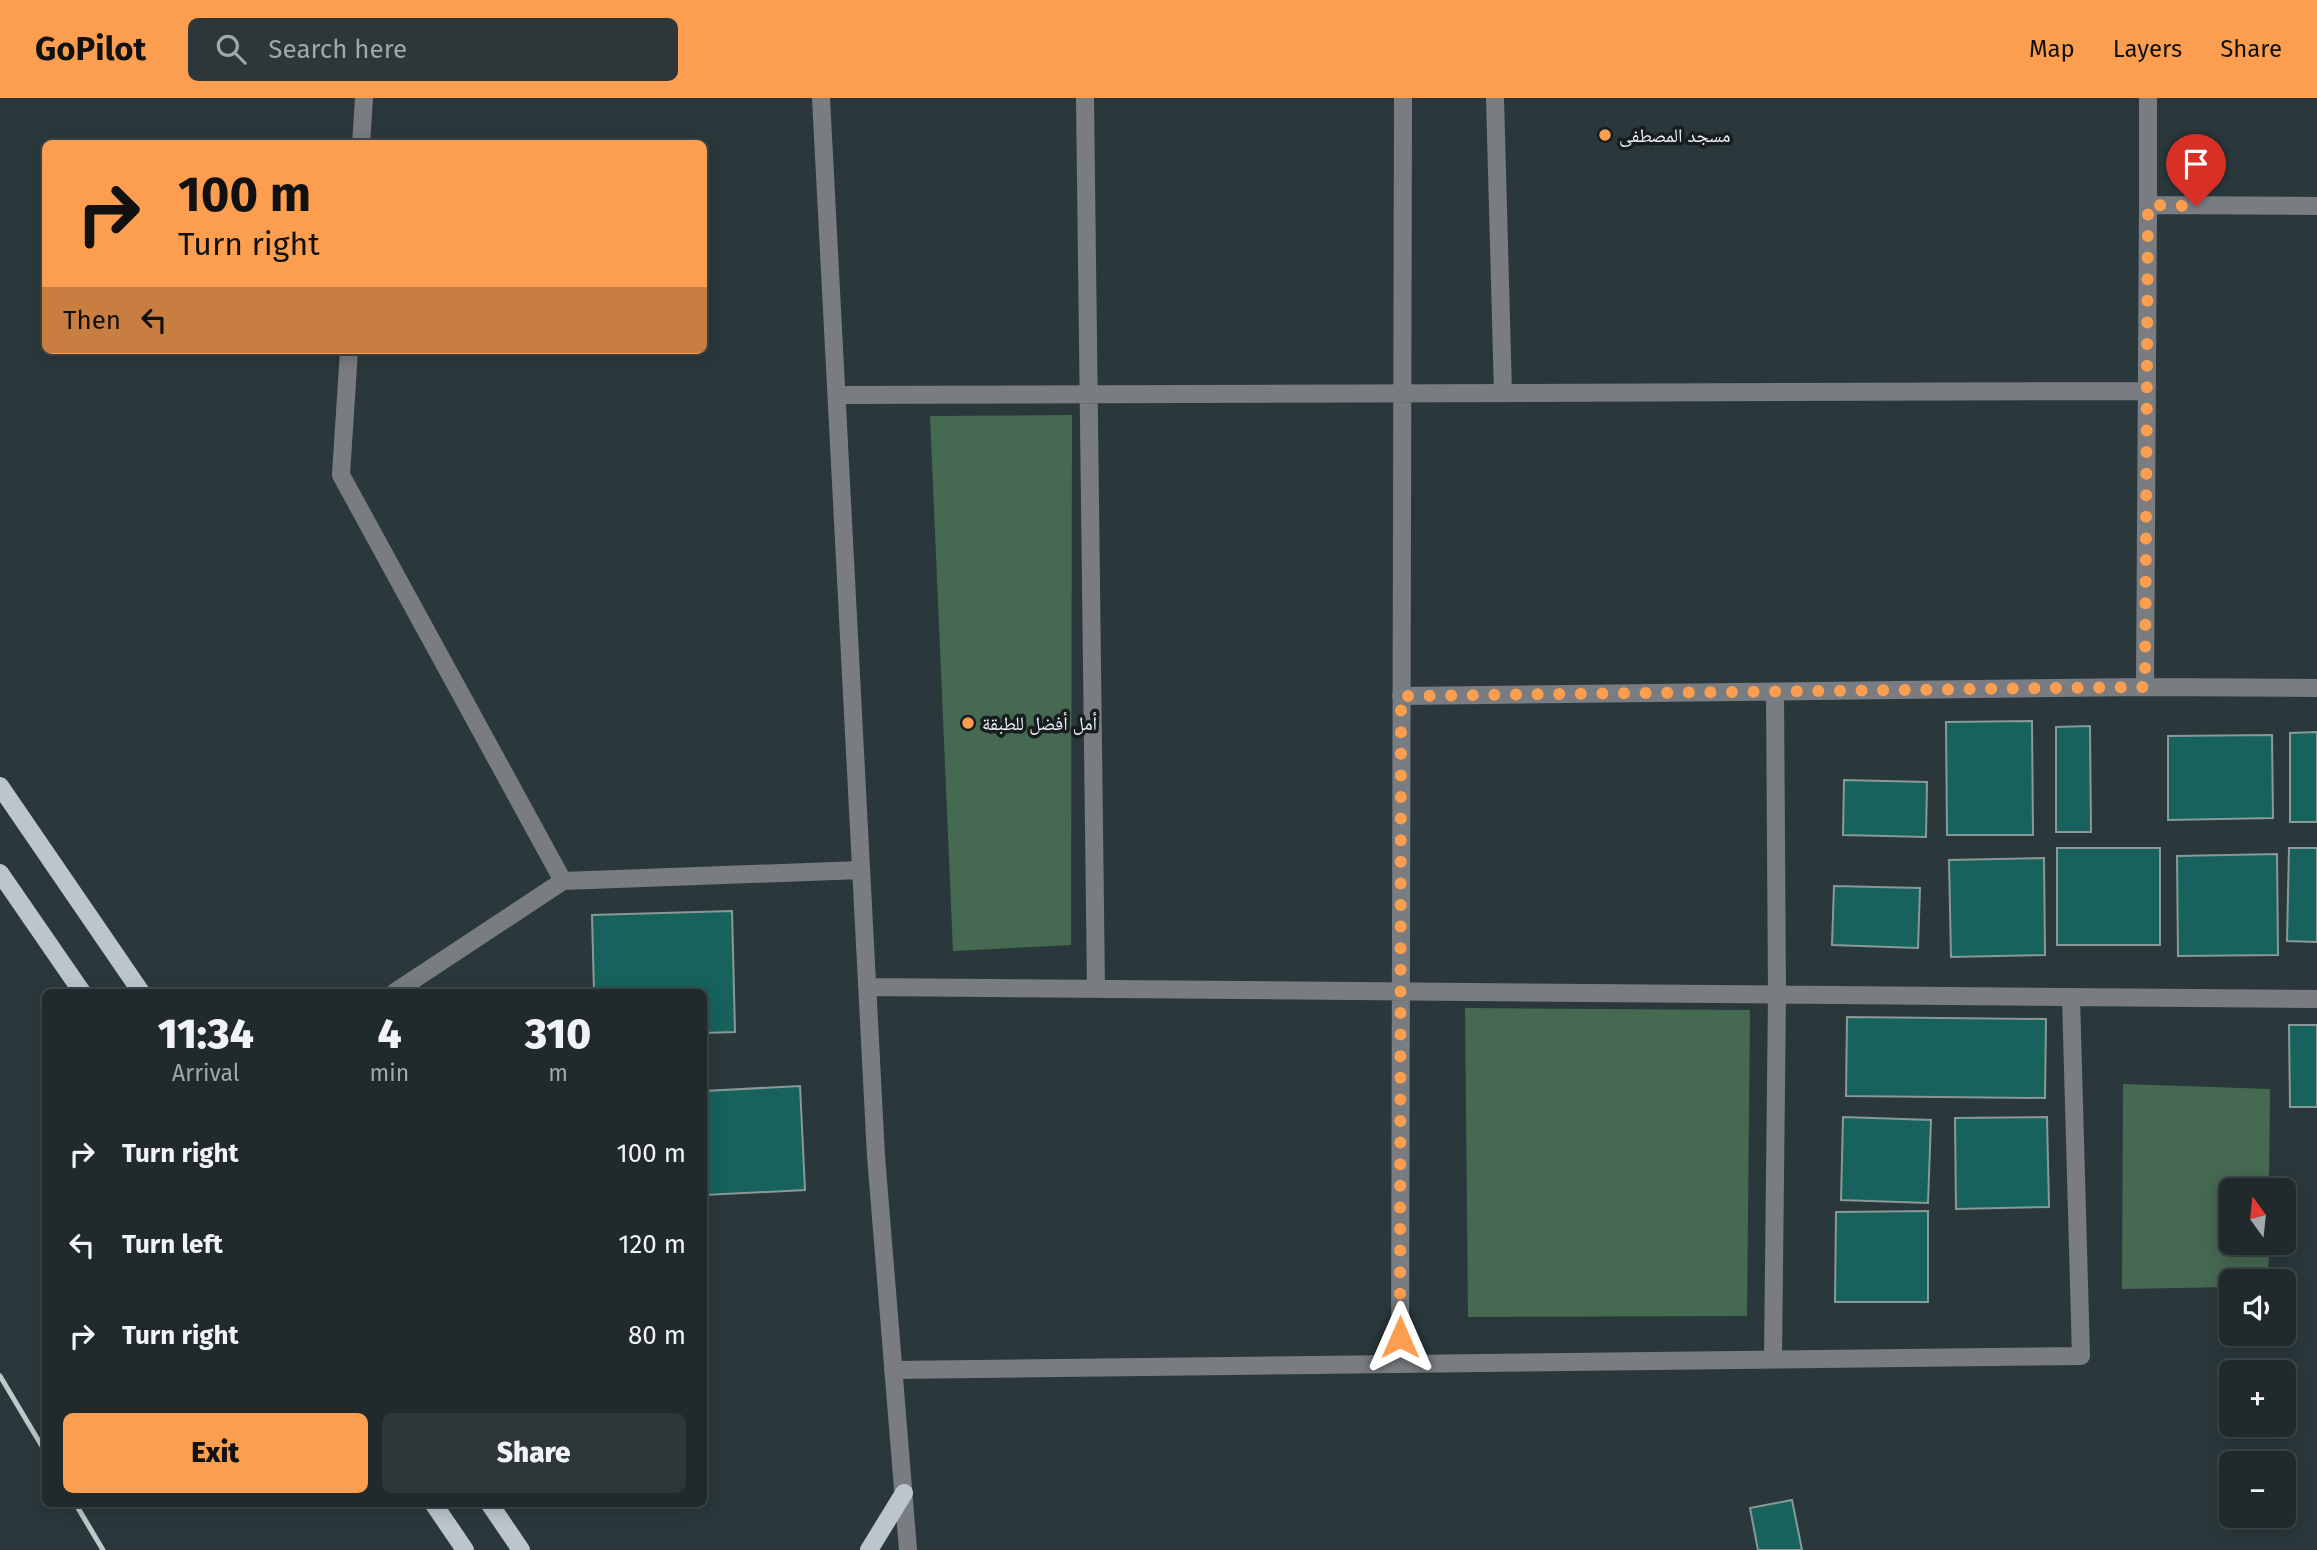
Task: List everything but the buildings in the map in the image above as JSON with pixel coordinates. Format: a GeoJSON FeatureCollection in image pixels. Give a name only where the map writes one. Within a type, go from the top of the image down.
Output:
{"type":"FeatureCollection","features":[{"type":"Feature","properties":{"kind":"main road"},"geometry":{"type":"LineString","coordinates":[[0,786],[139,989]]}},
{"type":"Feature","properties":{"kind":"main road"},"geometry":{"type":"LineString","coordinates":[[0,873],[80,989]]}},
{"type":"Feature","properties":{"kind":"main road"},"geometry":{"type":"LineString","coordinates":[[869,1550],[904,1493]]}},
{"type":"Feature","properties":{"kind":"main road"},"geometry":{"type":"LineString","coordinates":[[436,1507],[465,1550]]}},
{"type":"Feature","properties":{"kind":"main road"},"geometry":{"type":"LineString","coordinates":[[492,1507],[521,1550]]}},
{"type":"Feature","properties":{"kind":"street"},"geometry":{"type":"LineString","coordinates":[[361,140],[364,98]]}},
{"type":"Feature","properties":{"kind":"street"},"geometry":{"type":"LineString","coordinates":[[821,98],[876,1156],[908,1550]]}},
{"type":"Feature","properties":{"kind":"street"},"geometry":{"type":"LineString","coordinates":[[1085,98],[1096,989]]}},
{"type":"Feature","properties":{"kind":"street"},"geometry":{"type":"LineString","coordinates":[[1400,1363],[1403,98]]}},
{"type":"Feature","properties":{"kind":"street"},"geometry":{"type":"LineString","coordinates":[[1495,98],[1503,393]]}},
{"type":"Feature","properties":{"kind":"street"},"geometry":{"type":"LineString","coordinates":[[2145,687],[2148,98]]}},
{"type":"Feature","properties":{"kind":"street"},"geometry":{"type":"LineString","coordinates":[[2148,205],[2317,206]]}},
{"type":"Feature","properties":{"kind":"street"},"geometry":{"type":"LineString","coordinates":[[349,354],[341,475],[563,881]]}},
{"type":"Feature","properties":{"kind":"street"},"geometry":{"type":"LineString","coordinates":[[836,395],[2146,391]]}},
{"type":"Feature","properties":{"kind":"street"},"geometry":{"type":"LineString","coordinates":[[1401,696],[2145,687],[2317,688]]}},
{"type":"Feature","properties":{"kind":"street"},"geometry":{"type":"LineString","coordinates":[[1773,1359],[1777,994],[1775,692]]}},
{"type":"Feature","properties":{"kind":"street"},"geometry":{"type":"LineString","coordinates":[[400,989],[563,881],[861,870]]}},
{"type":"Feature","properties":{"kind":"street"},"geometry":{"type":"LineString","coordinates":[[867,987],[2317,999]]}},
{"type":"Feature","properties":{"kind":"street"},"geometry":{"type":"LineString","coordinates":[[893,1370],[2081,1356],[2071,997]]}},
{"type":"Feature","properties":{"kind":"green space"},"geometry":{"type":"Polygon","coordinates":[[[1072,415],[1071,945],[953,951],[930,416],[1072,415]]]}},
{"type":"Feature","properties":{"kind":"green space"},"geometry":{"type":"Polygon","coordinates":[[[1465,1008],[1750,1010],[1747,1316],[1468,1317],[1465,1008]]]}},
{"type":"Feature","properties":{"kind":"green space"},"geometry":{"type":"Polygon","coordinates":[[[2123,1084],[2270,1089],[2269,1178],[2219,1178],[2219,1255],[2269,1255],[2268,1269],[2219,1269],[2219,1287],[2122,1289],[2123,1084]]]}},
{"type":"Feature","properties":{"kind":"railway"},"geometry":{"type":"LineString","coordinates":[[0,1376],[42,1446]]}},
{"type":"Feature","properties":{"kind":"railway"},"geometry":{"type":"LineString","coordinates":[[77,1507],[103,1550]]}},
{"type":"Feature","properties":{"kind":"place","name":"مسجد المصطفى"},"geometry":{"type":"Point","coordinates":[1605,135]}},
{"type":"Feature","properties":{"kind":"place","name":"أمل أفضل للطبقة"},"geometry":{"type":"Point","coordinates":[968,723]}},
{"type":"Feature","properties":{"kind":"route"},"geometry":{"type":"LineString","coordinates":[[1400,1337],[1401,696],[2145,687],[2148,205],[2196,206]]}}]}
